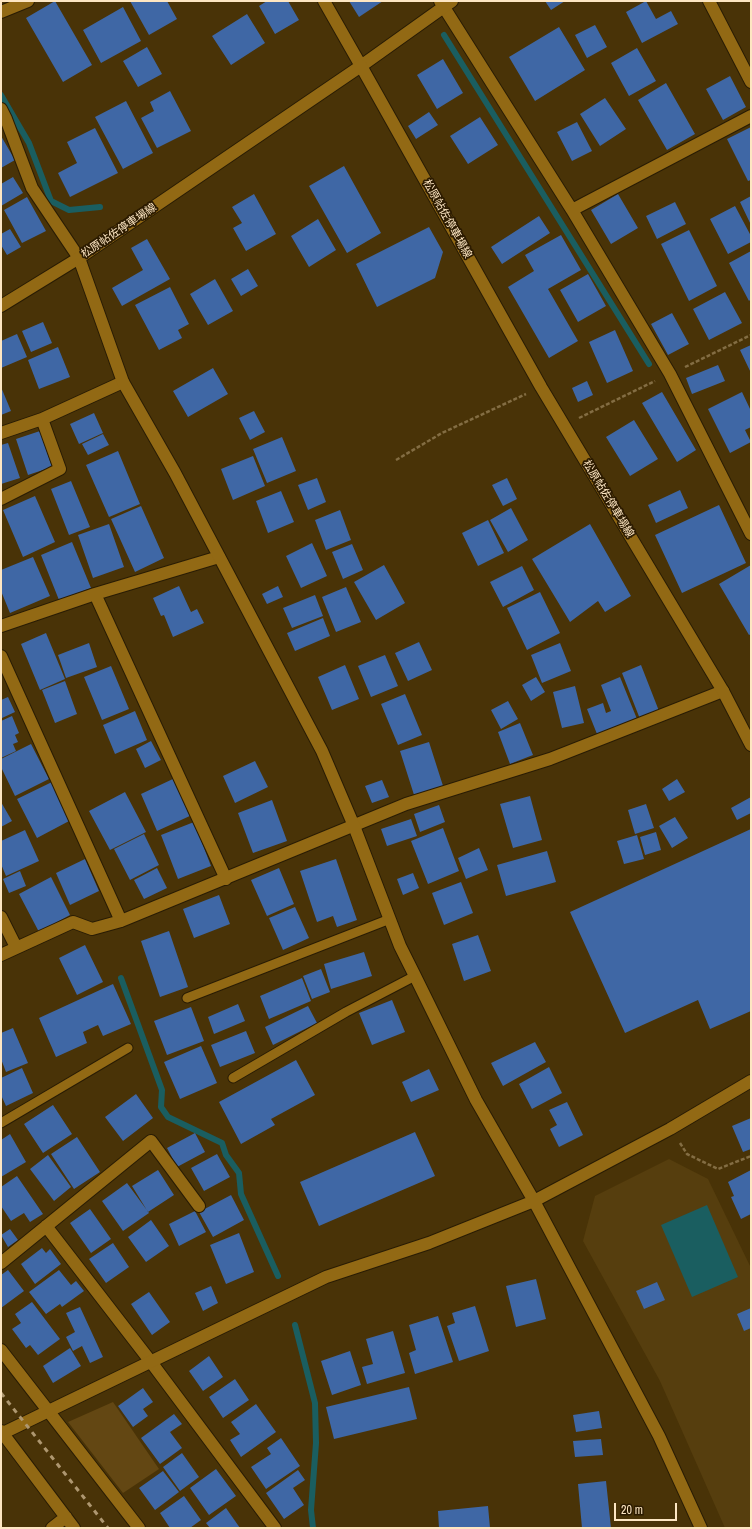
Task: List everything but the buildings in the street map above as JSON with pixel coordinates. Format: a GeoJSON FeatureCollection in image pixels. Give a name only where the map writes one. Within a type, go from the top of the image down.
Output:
{"type":"FeatureCollection","features":[{"type":"Feature","properties":{"kind":"street"},"geometry":{"type":"LineString","coordinates":[[1,12],[28,1]]}},
{"type":"Feature","properties":{"kind":"street"},"geometry":{"type":"LineString","coordinates":[[324,1],[361,66],[445,3],[572,210],[670,374],[746,514],[751,534]]}},
{"type":"Feature","properties":{"kind":"street"},"geometry":{"type":"LineString","coordinates":[[709,1],[751,82]]}},
{"type":"Feature","properties":{"kind":"street","name":"松原帖佐停車場線"},"geometry":{"type":"LineString","coordinates":[[1,306],[79,258],[361,66],[541,387],[723,691],[751,745]]}},
{"type":"Feature","properties":{"kind":"street"},"geometry":{"type":"LineString","coordinates":[[1,109],[32,188],[79,258],[123,382],[175,473],[322,751],[354,826],[400,946],[476,1100],[534,1201],[659,1436],[701,1528]]}},
{"type":"Feature","properties":{"kind":"street"},"geometry":{"type":"LineString","coordinates":[[572,210],[751,116]]}},
{"type":"Feature","properties":{"kind":"street"},"geometry":{"type":"LineString","coordinates":[[1,433],[42,420],[123,382]]}},
{"type":"Feature","properties":{"kind":"street"},"geometry":{"type":"LineString","coordinates":[[1,499],[60,469],[42,420]]}},
{"type":"Feature","properties":{"kind":"street"},"geometry":{"type":"LineString","coordinates":[[1,626],[95,594],[219,557]]}},
{"type":"Feature","properties":{"kind":"street"},"geometry":{"type":"LineString","coordinates":[[95,594],[226,879]]}},
{"type":"Feature","properties":{"kind":"street"},"geometry":{"type":"LineString","coordinates":[[1,656],[122,921]]}},
{"type":"Feature","properties":{"kind":"street"},"geometry":{"type":"LineString","coordinates":[[1,955],[73,922],[92,929],[122,921],[406,804],[550,760],[723,691]]}},
{"type":"Feature","properties":{"kind":"street"},"geometry":{"type":"LineString","coordinates":[[1,917],[16,947]]}},
{"type":"Feature","properties":{"kind":"street"},"geometry":{"type":"LineString","coordinates":[[74,1528],[2,1433],[326,1277],[429,1243],[534,1201],[670,1129],[751,1081]]}},
{"type":"Feature","properties":{"kind":"street"},"geometry":{"type":"LineString","coordinates":[[1,1263],[152,1141],[200,1206]]}},
{"type":"Feature","properties":{"kind":"street"},"geometry":{"type":"LineString","coordinates":[[46,1226],[151,1362],[275,1528]]}},
{"type":"Feature","properties":{"kind":"street"},"geometry":{"type":"LineString","coordinates":[[1,1350],[50,1411],[139,1528]]}},
{"type":"Feature","properties":{"kind":"street"},"geometry":{"type":"LineString","coordinates":[[52,1528],[66,1517]]}},
{"type":"Feature","properties":{"kind":"lane"},"geometry":{"type":"LineString","coordinates":[[187,998],[390,919]]}},
{"type":"Feature","properties":{"kind":"lane"},"geometry":{"type":"LineString","coordinates":[[233,1078],[346,1012],[415,976]]}},
{"type":"Feature","properties":{"kind":"lane"},"geometry":{"type":"LineString","coordinates":[[1,1123],[128,1048]]}},
{"type":"Feature","properties":{"kind":"path"},"geometry":{"type":"LineString","coordinates":[[396,460],[442,433],[541,387]]}},
{"type":"Feature","properties":{"kind":"path"},"geometry":{"type":"LineString","coordinates":[[670,1129],[687,1154],[718,1169],[751,1156]]}},
{"type":"Feature","properties":{"kind":"shaded area"},"geometry":{"type":"Polygon","coordinates":[[[669,1159],[708,1179],[751,1268],[751,1528],[725,1528],[660,1381],[583,1241],[595,1196],[669,1159]]]}},
{"type":"Feature","properties":{"kind":"shaded area"},"geometry":{"type":"Polygon","coordinates":[[[113,1402],[159,1469],[123,1493],[68,1422],[113,1402]]]}},
{"type":"Feature","properties":{"kind":"water"},"geometry":{"type":"Polygon","coordinates":[[[707,1205],[738,1277],[692,1297],[661,1225],[707,1205]]]}},
{"type":"Feature","properties":{"kind":"waterway"},"geometry":{"type":"LineString","coordinates":[[444,35],[649,364]]}},
{"type":"Feature","properties":{"kind":"waterway"},"geometry":{"type":"LineString","coordinates":[[1,95],[29,143],[51,201],[69,210],[100,207]]}},
{"type":"Feature","properties":{"kind":"waterway"},"geometry":{"type":"LineString","coordinates":[[121,978],[162,1090],[161,1107],[168,1117],[222,1143],[226,1155],[239,1173],[241,1194],[278,1276]]}},
{"type":"Feature","properties":{"kind":"waterway"},"geometry":{"type":"LineString","coordinates":[[295,1325],[315,1403],[316,1443],[311,1510],[313,1528]]}},
{"type":"Feature","properties":{"kind":"railway"},"geometry":{"type":"LineString","coordinates":[[1,1393],[108,1528]]}}]}
